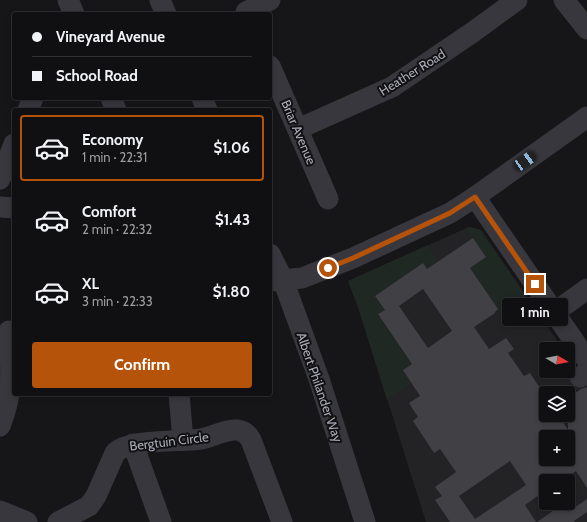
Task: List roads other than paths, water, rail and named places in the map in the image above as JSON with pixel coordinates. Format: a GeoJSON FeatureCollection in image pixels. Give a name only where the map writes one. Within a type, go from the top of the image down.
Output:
{"type":"FeatureCollection","features":[{"type":"Feature","properties":{"kind":"street"},"geometry":{"type":"LineString","coordinates":[[68,0],[73,12]]}},
{"type":"Feature","properties":{"kind":"street"},"geometry":{"type":"LineString","coordinates":[[160,0],[165,12]]}},
{"type":"Feature","properties":{"kind":"street"},"geometry":{"type":"LineString","coordinates":[[244,9],[270,0]]}},
{"type":"Feature","properties":{"kind":"street","name":"Heather Road"},"geometry":{"type":"LineString","coordinates":[[298,129],[392,87],[517,0]]}},
{"type":"Feature","properties":{"kind":"street"},"geometry":{"type":"LineString","coordinates":[[564,0],[587,29]]}},
{"type":"Feature","properties":{"kind":"street","name":"Briar Avenue"},"geometry":{"type":"LineString","coordinates":[[272,70],[328,199]]}},
{"type":"Feature","properties":{"kind":"street"},"geometry":{"type":"LineString","coordinates":[[276,281],[302,278],[353,258],[450,213],[475,197],[587,117]]}},
{"type":"Feature","properties":{"kind":"street"},"geometry":{"type":"LineString","coordinates":[[0,179],[12,149]]}},
{"type":"Feature","properties":{"kind":"street"},"geometry":{"type":"LineString","coordinates":[[475,197],[555,312],[584,370]]}},
{"type":"Feature","properties":{"kind":"street"},"geometry":{"type":"LineString","coordinates":[[0,207],[12,208]]}},
{"type":"Feature","properties":{"kind":"street","name":"Albert Philander Way"},"geometry":{"type":"LineString","coordinates":[[272,263],[276,281],[319,379],[365,522]]}},
{"type":"Feature","properties":{"kind":"street"},"geometry":{"type":"LineString","coordinates":[[555,312],[587,289]]}},
{"type":"Feature","properties":{"kind":"street"},"geometry":{"type":"LineString","coordinates":[[0,426],[11,388],[8,331]]}},
{"type":"Feature","properties":{"kind":"street"},"geometry":{"type":"LineString","coordinates":[[179,396],[183,440]]}},
{"type":"Feature","properties":{"kind":"street","name":"Bergtuin Circle"},"geometry":{"type":"LineString","coordinates":[[58,522],[89,506],[96,496],[115,453],[120,447],[133,444],[205,438],[234,430],[242,431],[248,435],[282,522]]}},
{"type":"Feature","properties":{"kind":"street"},"geometry":{"type":"LineString","coordinates":[[133,444],[161,522]]}},
{"type":"Feature","properties":{"kind":"street"},"geometry":{"type":"LineString","coordinates":[[0,510],[27,522]]}}]}
